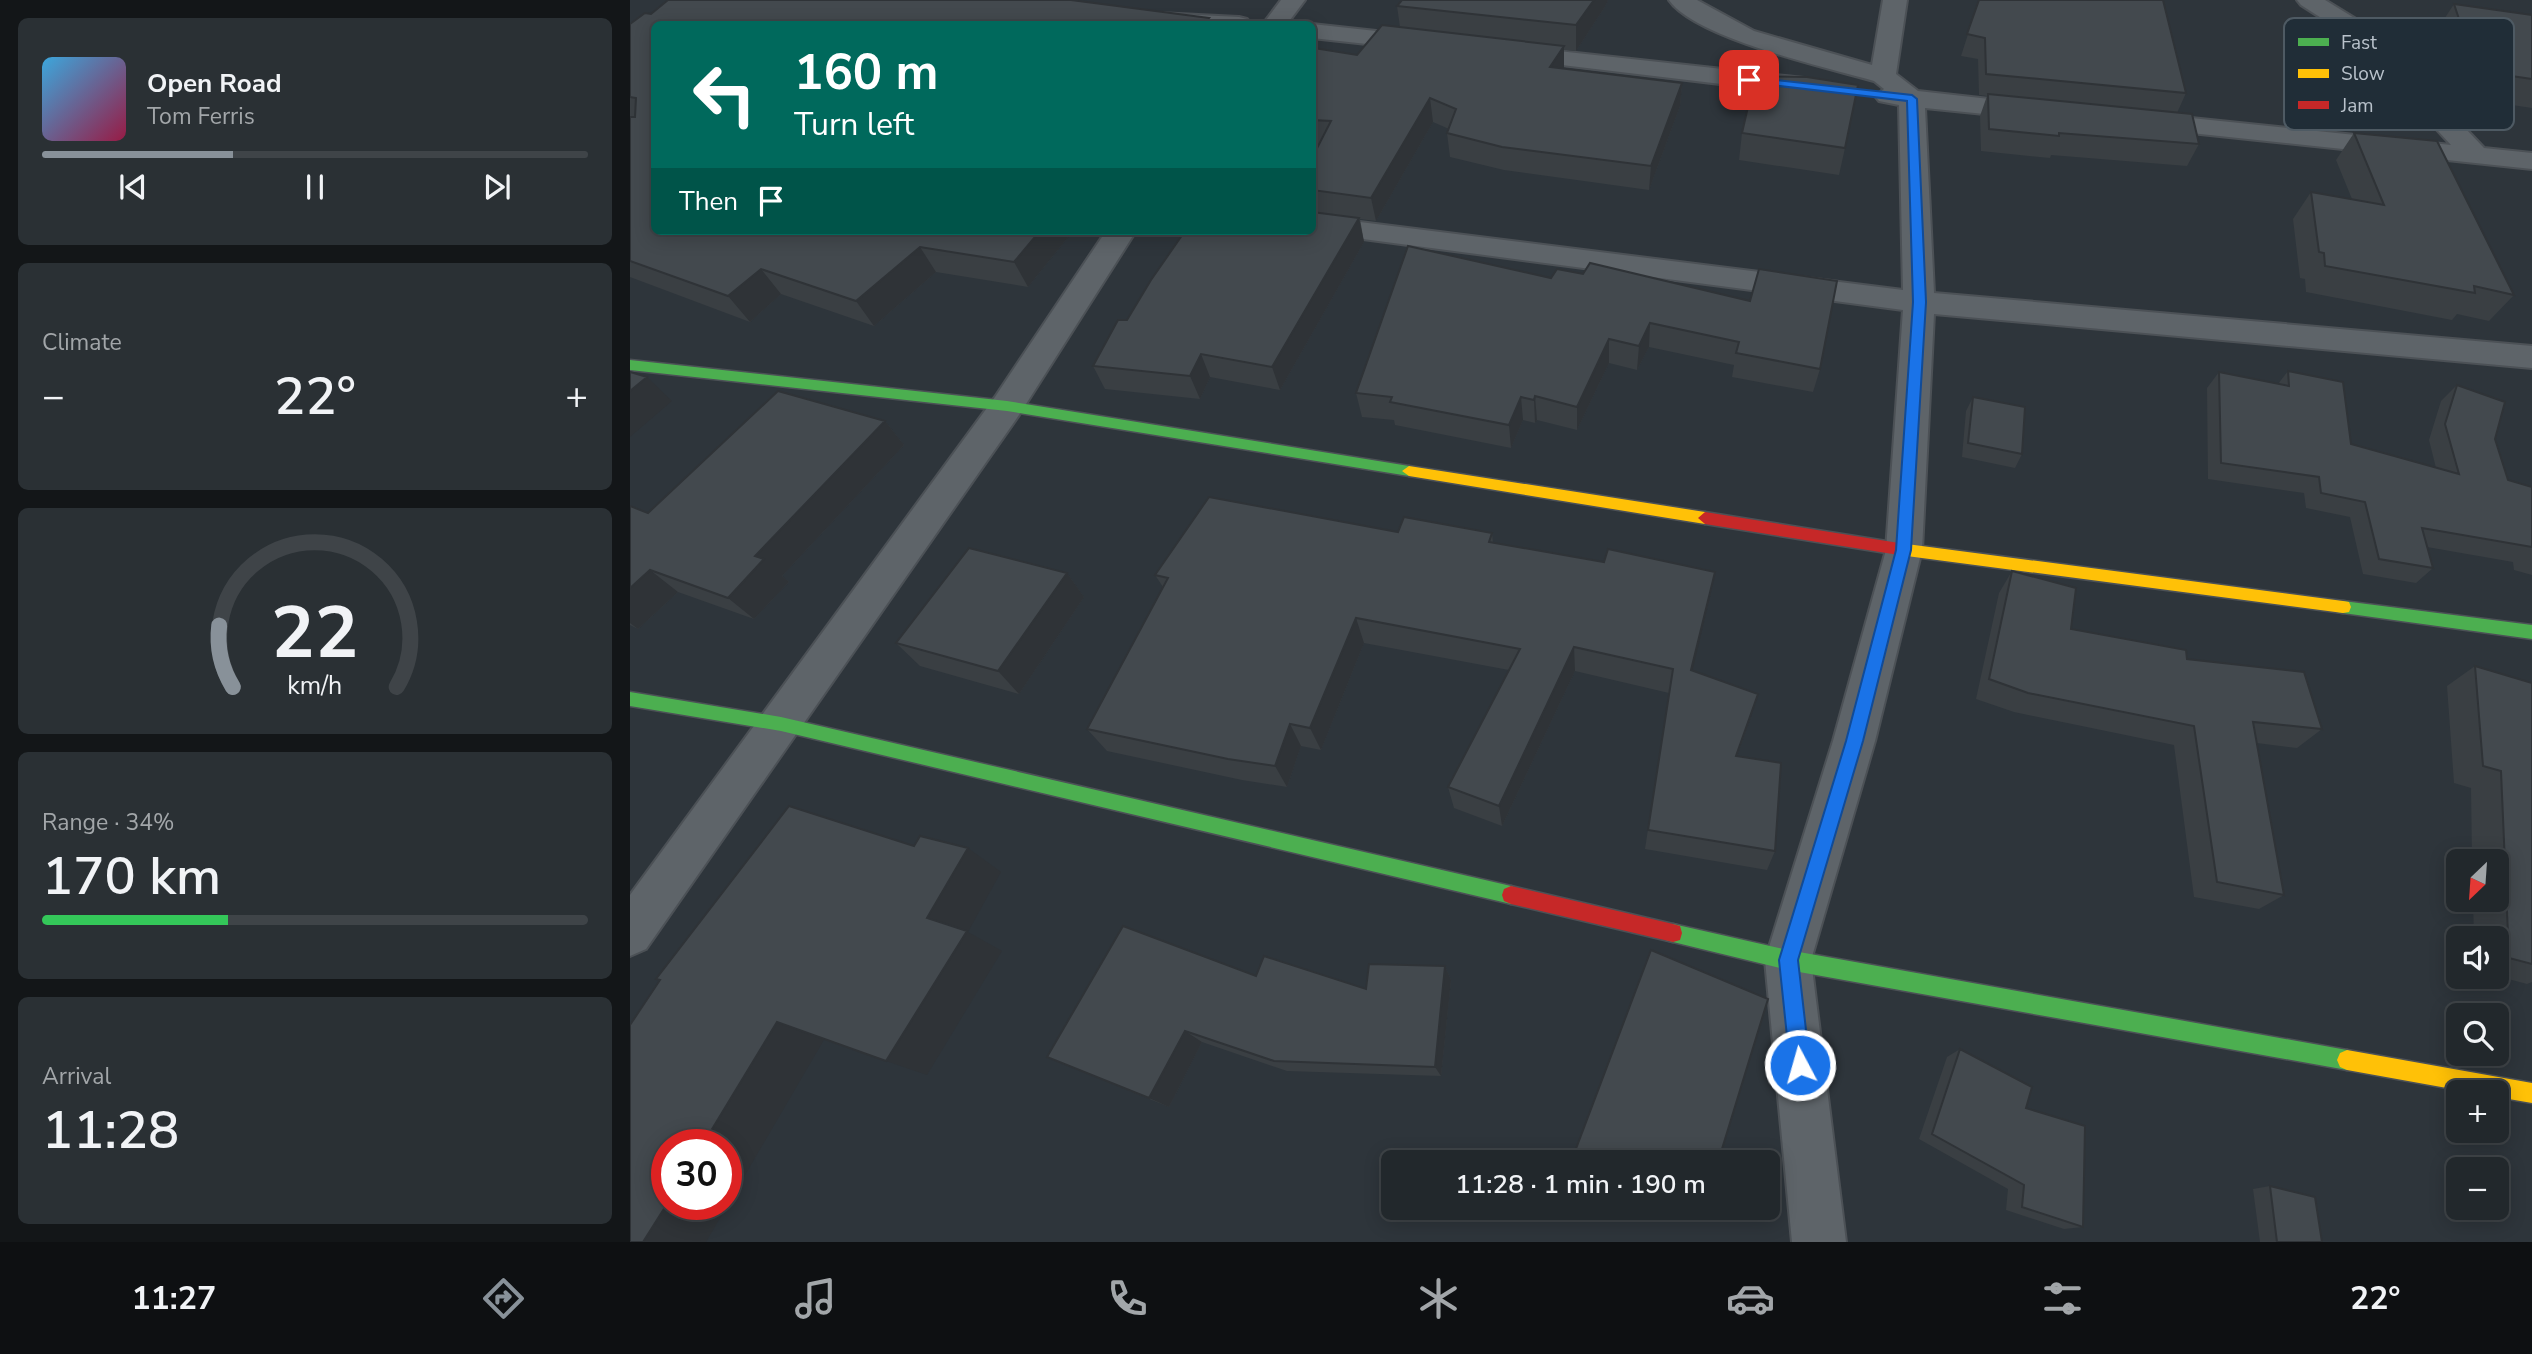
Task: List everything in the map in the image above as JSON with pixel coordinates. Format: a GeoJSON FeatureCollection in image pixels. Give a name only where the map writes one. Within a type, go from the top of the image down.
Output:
{"type":"FeatureCollection","features":[{"type":"Feature","properties":{"kind":"street"},"geometry":{"type":"LineString","coordinates":[[1277,21],[1293,0]]}},
{"type":"Feature","properties":{"kind":"street"},"geometry":{"type":"LineString","coordinates":[[1681,0],[1745,36],[1883,76],[1912,99],[1919,302],[1904,550],[1854,741],[1788,960],[1819,1242]]}},
{"type":"Feature","properties":{"kind":"street"},"geometry":{"type":"LineString","coordinates":[[1883,76],[1895,0]]}},
{"type":"Feature","properties":{"kind":"street"},"geometry":{"type":"LineString","coordinates":[[2309,0],[2338,18]]}},
{"type":"Feature","properties":{"kind":"street"},"geometry":{"type":"LineString","coordinates":[[1131,18],[1185,21]]}},
{"type":"Feature","properties":{"kind":"street"},"geometry":{"type":"LineString","coordinates":[[1316,31],[1449,46]]}},
{"type":"Feature","properties":{"kind":"street"},"geometry":{"type":"LineString","coordinates":[[1490,51],[2063,114]]}},
{"type":"Feature","properties":{"kind":"street"},"geometry":{"type":"LineString","coordinates":[[2118,119],[2532,161]]}},
{"type":"Feature","properties":{"kind":"street"},"geometry":{"type":"LineString","coordinates":[[2452,130],[2475,154]]}},
{"type":"Feature","properties":{"kind":"street"},"geometry":{"type":"LineString","coordinates":[[1316,226],[1919,302],[2532,357]]}},
{"type":"Feature","properties":{"kind":"street"},"geometry":{"type":"LineString","coordinates":[[630,933],[1007,406],[1118,235]]}},
{"type":"Feature","properties":{"kind":"street"},"geometry":{"type":"LineString","coordinates":[[630,365],[1007,406],[1904,550],[2532,632]]}},
{"type":"Feature","properties":{"kind":"street"},"geometry":{"type":"LineString","coordinates":[[630,699],[781,724],[1788,960],[2532,1093]]}},
{"type":"Feature","properties":{"kind":"building"},"geometry":{"type":"Polygon","coordinates":[[[668,0],[1071,0],[1209,18],[1206,21],[651,21],[651,235],[1037,235],[1014,262],[920,247],[856,301],[761,269],[728,296],[630,261],[630,117],[635,117],[636,98],[630,97],[630,24],[645,13],[651,14],[668,0]]]}},
{"type":"Feature","properties":{"kind":"building"},"geometry":{"type":"Polygon","coordinates":[[[1402,0],[1594,0],[1576,25],[1397,6],[1402,0]]]}},
{"type":"Feature","properties":{"kind":"building"},"geometry":{"type":"Polygon","coordinates":[[[1979,0],[2163,0],[2186,93],[1986,74],[1985,38],[1967,34],[1979,0]]]}},
{"type":"Feature","properties":{"kind":"building"},"geometry":{"type":"Polygon","coordinates":[[[2454,4],[2532,15],[2532,79],[2514,76],[2514,18],[2459,18],[2454,4]]]}},
{"type":"Feature","properties":{"kind":"building"},"geometry":{"type":"Polygon","coordinates":[[[1382,25],[1564,46],[1550,67],[1682,83],[1651,166],[1502,147],[1447,133],[1456,109],[1430,98],[1371,198],[1316,191],[1316,150],[1331,121],[1316,120],[1316,48],[1357,55],[1382,25]]]}},
{"type":"Feature","properties":{"kind":"building"},"geometry":{"type":"Polygon","coordinates":[[[1755,76],[1807,77],[1858,85],[1845,148],[1742,133],[1755,76]]]}},
{"type":"Feature","properties":{"kind":"building"},"geometry":{"type":"Polygon","coordinates":[[[1988,94],[2192,114],[2199,144],[1989,129],[1988,94]]]}},
{"type":"Feature","properties":{"kind":"building"},"geometry":{"type":"Polygon","coordinates":[[[2354,133],[2437,141],[2514,295],[2474,286],[2475,293],[2325,266],[2324,253],[2319,252],[2311,192],[2384,205],[2354,133]]]}},
{"type":"Feature","properties":{"kind":"building"},"geometry":{"type":"Polygon","coordinates":[[[1316,213],[1359,218],[1272,367],[1201,354],[1190,376],[1093,366],[1118,320],[1127,320],[1182,235],[1316,235],[1316,213]]]}},
{"type":"Feature","properties":{"kind":"building"},"geometry":{"type":"Polygon","coordinates":[[[1408,246],[1551,278],[1557,269],[1583,274],[1590,263],[1750,301],[1759,269],[1837,281],[1820,369],[1736,353],[1739,342],[1650,323],[1639,346],[1609,339],[1577,407],[1535,396],[1534,400],[1521,397],[1509,425],[1390,402],[1392,397],[1356,393],[1408,246]]]}},
{"type":"Feature","properties":{"kind":"building"},"geometry":{"type":"Polygon","coordinates":[[[2288,371],[2343,382],[2351,444],[2459,474],[2445,424],[2457,385],[2505,402],[2495,439],[2508,480],[2532,487],[2532,547],[2422,528],[2433,568],[2379,559],[2365,502],[2321,493],[2319,477],[2221,463],[2219,372],[2289,386],[2288,371]]]}},
{"type":"Feature","properties":{"kind":"building"},"geometry":{"type":"Polygon","coordinates":[[[630,372],[647,377],[630,391],[630,372]]]}},
{"type":"Feature","properties":{"kind":"building"},"geometry":{"type":"Polygon","coordinates":[[[778,391],[885,421],[755,556],[764,559],[728,598],[650,570],[630,588],[630,506],[648,513],[778,391]]]}},
{"type":"Feature","properties":{"kind":"building"},"geometry":{"type":"Polygon","coordinates":[[[1973,397],[2025,407],[2022,454],[1968,443],[1973,397]]]}},
{"type":"Feature","properties":{"kind":"building"},"geometry":{"type":"Polygon","coordinates":[[[1209,497],[1398,532],[1404,517],[1492,533],[1489,542],[1604,562],[1608,549],[1715,572],[1691,670],[1758,694],[1736,756],[1781,763],[1775,851],[1648,830],[1673,669],[1574,647],[1499,806],[1448,787],[1520,649],[1356,618],[1310,728],[1290,724],[1275,766],[1228,759],[1087,729],[1168,578],[1155,575],[1209,497]]]}},
{"type":"Feature","properties":{"kind":"building"},"geometry":{"type":"Polygon","coordinates":[[[969,548],[1067,573],[998,671],[896,643],[969,548]]]}},
{"type":"Feature","properties":{"kind":"building"},"geometry":{"type":"Polygon","coordinates":[[[2012,571],[2076,588],[2071,629],[2186,650],[2187,659],[2304,672],[2322,729],[2253,722],[2284,895],[2217,882],[2194,726],[2028,693],[1989,679],[2012,571]]]}},
{"type":"Feature","properties":{"kind":"building"},"geometry":{"type":"Polygon","coordinates":[[[2475,666],[2532,683],[2532,964],[2509,958],[2507,912],[2510,912],[2510,849],[2504,849],[2501,771],[2483,766],[2475,666]]]}},
{"type":"Feature","properties":{"kind":"building"},"geometry":{"type":"Polygon","coordinates":[[[789,806],[914,846],[920,836],[968,848],[927,918],[967,931],[886,1061],[777,1022],[712,1129],[651,1129],[651,1220],[657,1220],[643,1242],[630,1242],[630,1025],[660,980],[656,979],[789,806]]]}},
{"type":"Feature","properties":{"kind":"building"},"geometry":{"type":"Polygon","coordinates":[[[1123,926],[1256,976],[1264,956],[1366,989],[1369,964],[1445,966],[1435,1067],[1274,1061],[1185,1031],[1149,1098],[1047,1057],[1123,926]]]}},
{"type":"Feature","properties":{"kind":"building"},"geometry":{"type":"Polygon","coordinates":[[[1651,950],[1768,999],[1722,1150],[1576,1150],[1651,950]]]}},
{"type":"Feature","properties":{"kind":"building"},"geometry":{"type":"Polygon","coordinates":[[[1960,1049],[2032,1087],[2026,1108],[2085,1126],[2083,1227],[2022,1207],[2024,1185],[1932,1134],[1960,1049]]]}},
{"type":"Feature","properties":{"kind":"building"},"geometry":{"type":"Polygon","coordinates":[[[2270,1186],[2315,1197],[2322,1242],[2277,1242],[2270,1186]]]}},
{"type":"Feature","properties":{"kind":"traffic: fast"},"geometry":{"type":"LineString","coordinates":[[630,365],[1007,406],[1409,471]]}},
{"type":"Feature","properties":{"kind":"traffic: fast"},"geometry":{"type":"LineString","coordinates":[[2343,607],[2532,632]]}},
{"type":"Feature","properties":{"kind":"traffic: fast"},"geometry":{"type":"LineString","coordinates":[[630,699],[781,724],[1511,895]]}},
{"type":"Feature","properties":{"kind":"traffic: fast"},"geometry":{"type":"LineString","coordinates":[[1673,933],[1788,960],[2347,1060]]}},
{"type":"Feature","properties":{"kind":"traffic: slow"},"geometry":{"type":"LineString","coordinates":[[1409,471],[1705,518]]}},
{"type":"Feature","properties":{"kind":"traffic: slow"},"geometry":{"type":"LineString","coordinates":[[1899,549],[2343,607]]}},
{"type":"Feature","properties":{"kind":"traffic: slow"},"geometry":{"type":"LineString","coordinates":[[2347,1060],[2532,1093]]}},
{"type":"Feature","properties":{"kind":"traffic: jam"},"geometry":{"type":"LineString","coordinates":[[1705,518],[1899,549]]}},
{"type":"Feature","properties":{"kind":"traffic: jam"},"geometry":{"type":"LineString","coordinates":[[1511,895],[1673,933]]}},
{"type":"Feature","properties":{"kind":"route"},"geometry":{"type":"LineString","coordinates":[[1749,80],[1912,99],[1919,302],[1904,550],[1854,741],[1788,960],[1800,1065]]}}]}
